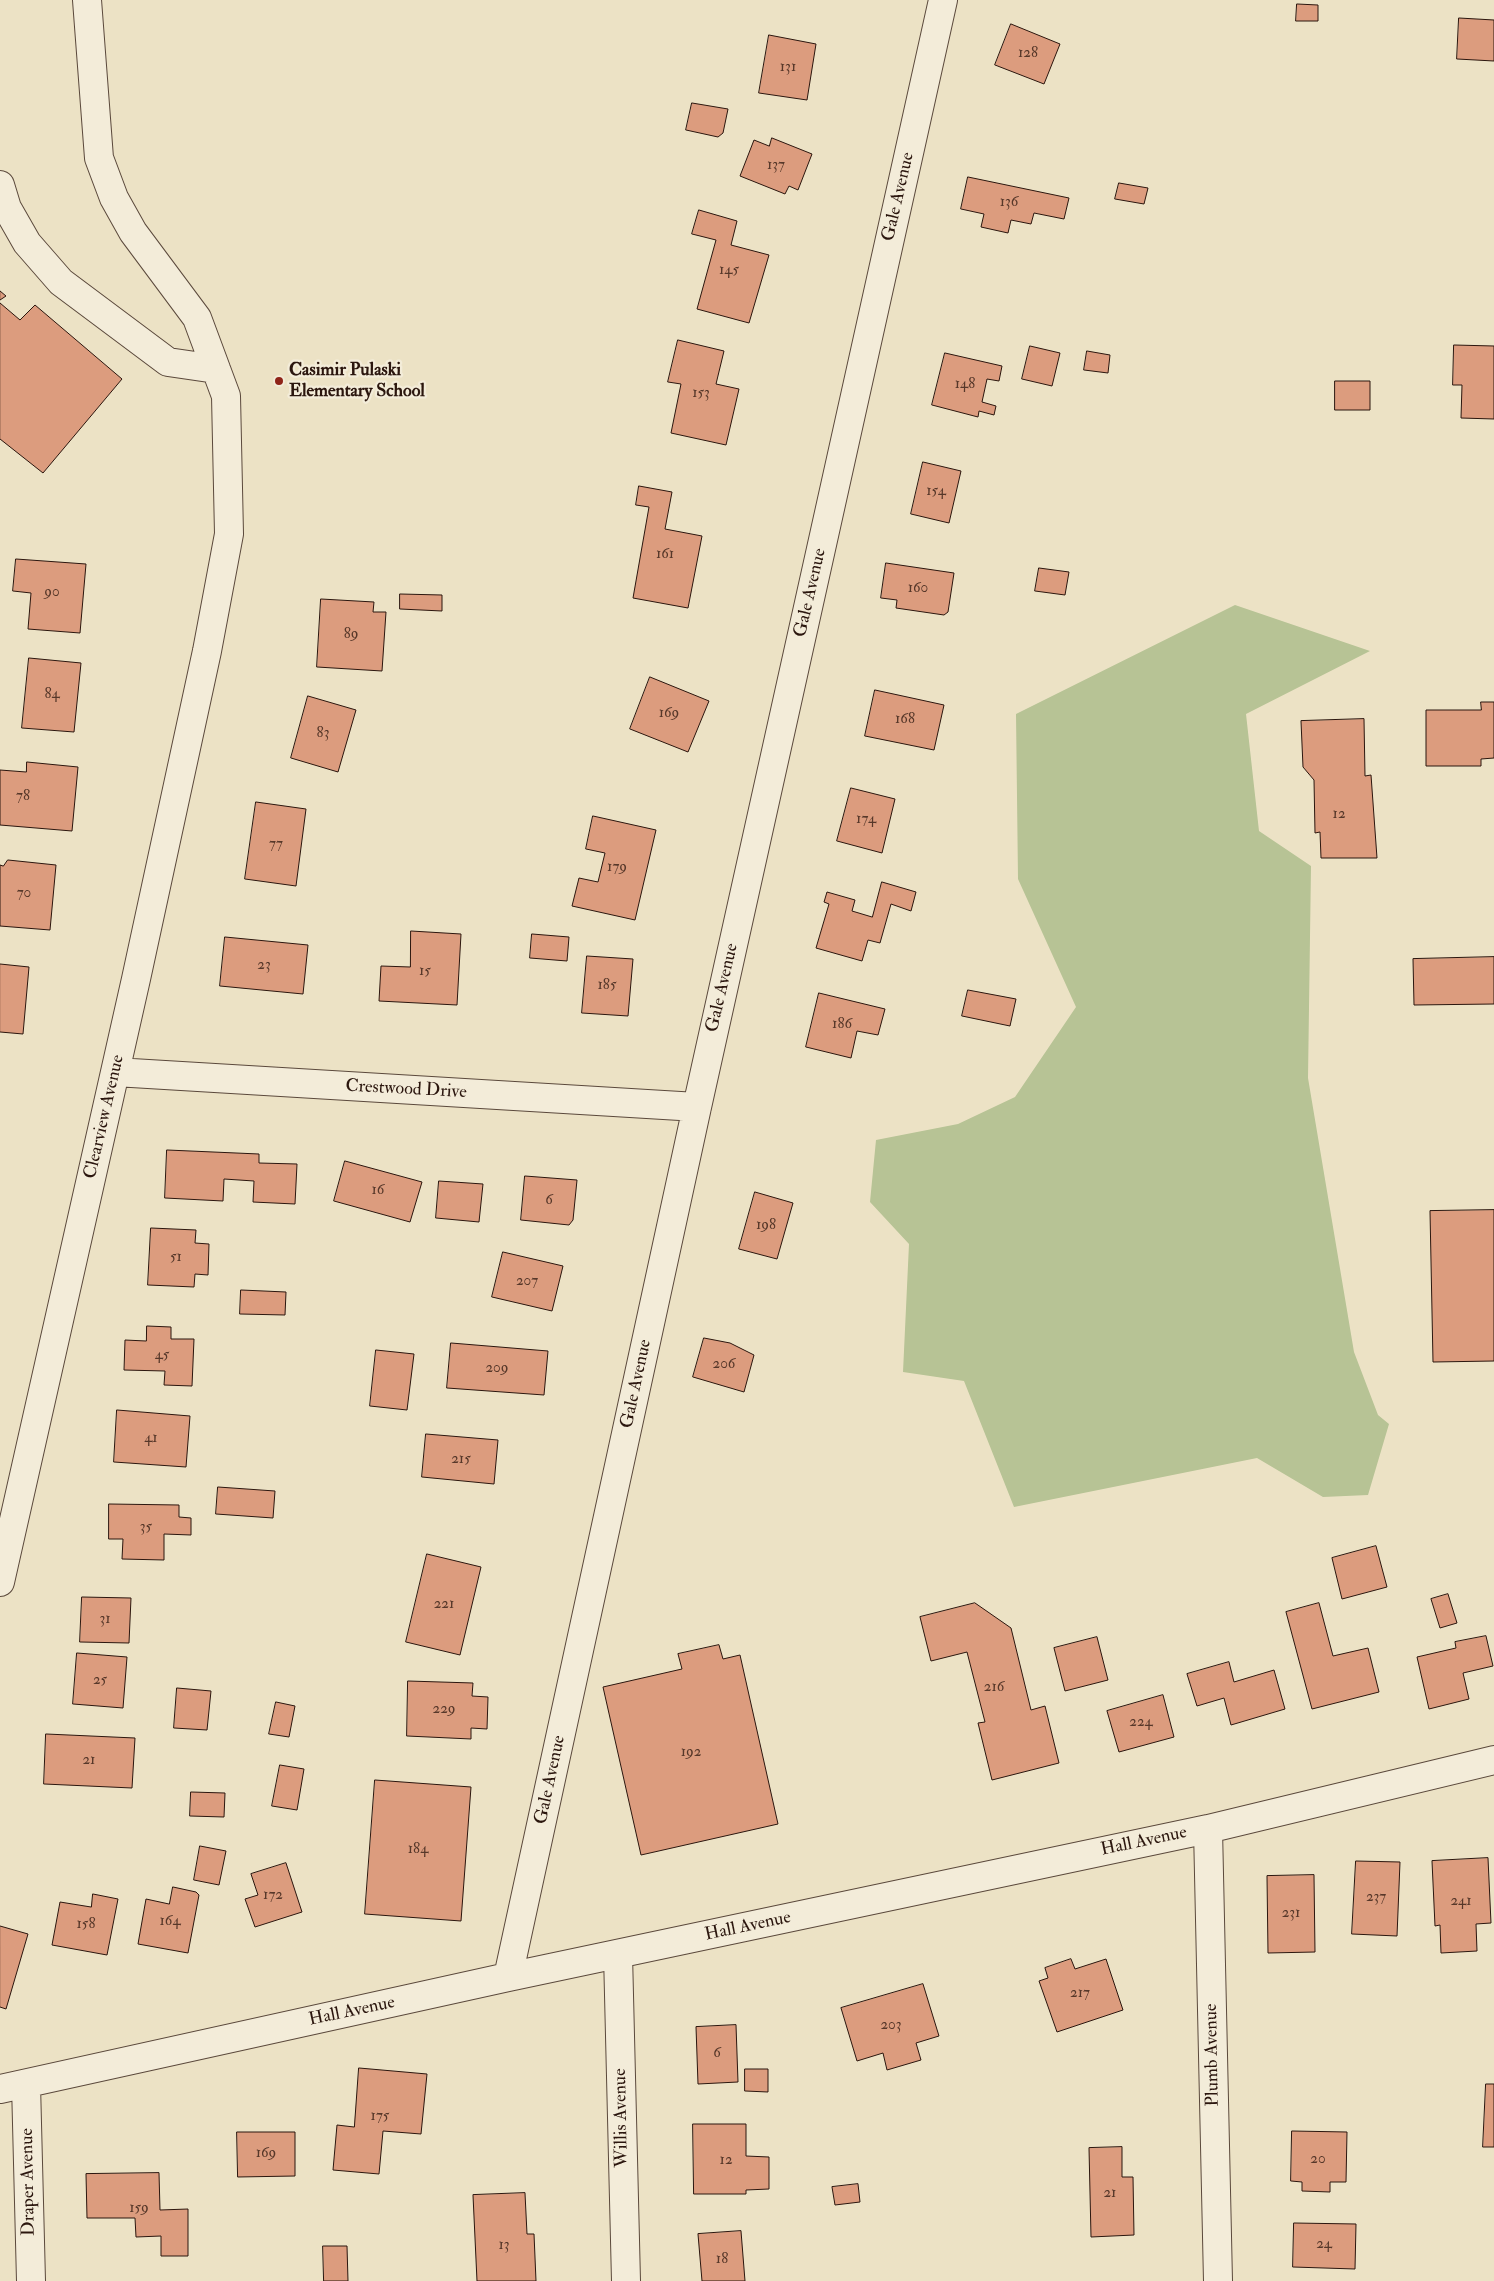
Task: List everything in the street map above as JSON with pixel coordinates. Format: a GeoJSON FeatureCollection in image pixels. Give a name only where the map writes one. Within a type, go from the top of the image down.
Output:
{"type":"FeatureCollection","features":[{"type":"Feature","properties":{"kind":"street","name":"Clearview Avenue"},"geometry":{"type":"LineString","coordinates":[[0,1582],[115,1072],[207,651],[229,534],[226,396],[197,318],[134,232],[114,198],[99,158],[87,0]]}},
{"type":"Feature","properties":{"kind":"street","name":"Gale Avenue"},"geometry":{"type":"LineString","coordinates":[[508,1977],[697,1107],[943,0]]}},
{"type":"Feature","properties":{"kind":"street"},"geometry":{"type":"LineString","coordinates":[[0,185],[7,208],[27,242],[61,282],[168,362],[216,368]]}},
{"type":"Feature","properties":{"kind":"street","name":"Crestwood Drive"},"geometry":{"type":"LineString","coordinates":[[115,1072],[697,1107]]}},
{"type":"Feature","properties":{"kind":"street","name":"Hall Avenue"},"geometry":{"type":"LineString","coordinates":[[0,2089],[508,1977],[1208,1829],[1494,1760]]}},
{"type":"Feature","properties":{"kind":"street","name":"Plumb Avenue"},"geometry":{"type":"LineString","coordinates":[[1208,1829],[1218,2281]]}},
{"type":"Feature","properties":{"kind":"street","name":"Willis Avenue"},"geometry":{"type":"LineString","coordinates":[[618,1954],[626,2281]]}},
{"type":"Feature","properties":{"kind":"street","name":"Draper Avenue"},"geometry":{"type":"LineString","coordinates":[[26,2084],[31,2281]]}},
{"type":"Feature","properties":{"kind":"green space"},"geometry":{"type":"Polygon","coordinates":[[[1235,605],[1370,651],[1246,714],[1259,831],[1311,866],[1308,1078],[1354,1352],[1378,1415],[1389,1424],[1368,1495],[1323,1497],[1257,1458],[1014,1507],[964,1381],[903,1372],[909,1244],[870,1202],[876,1140],[958,1124],[1015,1097],[1076,1007],[1018,879],[1016,714],[1235,605]]]}},
{"type":"Feature","properties":{"kind":"building"},"geometry":{"type":"Polygon","coordinates":[[[1297,4],[1318,5],[1318,21],[1296,21],[1297,4]]]}},
{"type":"Feature","properties":{"kind":"building"},"geometry":{"type":"Polygon","coordinates":[[[1459,18],[1494,20],[1494,61],[1457,59],[1459,18]]]}},
{"type":"Feature","properties":{"kind":"building"},"geometry":{"type":"Polygon","coordinates":[[[1011,24],[1060,44],[1044,84],[995,65],[1011,24]]]}},
{"type":"Feature","properties":{"kind":"building"},"geometry":{"type":"Polygon","coordinates":[[[769,35],[816,44],[807,100],[759,93],[769,35]]]}},
{"type":"Feature","properties":{"kind":"building"},"geometry":{"type":"Polygon","coordinates":[[[692,103],[728,109],[723,133],[718,137],[686,130],[692,103]]]}},
{"type":"Feature","properties":{"kind":"building"},"geometry":{"type":"Polygon","coordinates":[[[772,138],[812,154],[798,190],[789,186],[785,194],[740,176],[754,140],[769,146],[772,138]]]}},
{"type":"Feature","properties":{"kind":"building"},"geometry":{"type":"Polygon","coordinates":[[[968,177],[1069,198],[1064,219],[1034,213],[1031,224],[1011,220],[1008,233],[981,227],[984,214],[961,209],[968,177]]]}},
{"type":"Feature","properties":{"kind":"building"},"geometry":{"type":"Polygon","coordinates":[[[1119,183],[1148,188],[1144,204],[1115,199],[1119,183]]]}},
{"type":"Feature","properties":{"kind":"building"},"geometry":{"type":"Polygon","coordinates":[[[699,210],[737,221],[731,245],[769,255],[749,323],[697,309],[716,240],[692,234],[699,210]]]}},
{"type":"Feature","properties":{"kind":"building"},"geometry":{"type":"Polygon","coordinates":[[[0,291],[6,296],[0,300],[0,291]]]}},
{"type":"Feature","properties":{"kind":"building"},"geometry":{"type":"Polygon","coordinates":[[[0,303],[20,320],[35,305],[122,379],[43,473],[0,439],[0,303]]]}},
{"type":"Feature","properties":{"kind":"building"},"geometry":{"type":"Polygon","coordinates":[[[678,340],[724,351],[716,384],[739,389],[726,445],[671,433],[681,384],[668,382],[678,340]]]}},
{"type":"Feature","properties":{"kind":"building"},"geometry":{"type":"Polygon","coordinates":[[[1454,345],[1494,346],[1494,419],[1461,418],[1462,385],[1453,385],[1454,345]]]}},
{"type":"Feature","properties":{"kind":"building"},"geometry":{"type":"Polygon","coordinates":[[[1030,346],[1060,353],[1052,386],[1022,379],[1030,346]]]}},
{"type":"Feature","properties":{"kind":"building"},"geometry":{"type":"Polygon","coordinates":[[[1087,351],[1110,355],[1108,373],[1084,370],[1087,351]]]}},
{"type":"Feature","properties":{"kind":"building"},"geometry":{"type":"Polygon","coordinates":[[[945,353],[1002,366],[999,381],[987,379],[982,402],[996,406],[994,415],[979,411],[978,417],[932,405],[945,353]]]}},
{"type":"Feature","properties":{"kind":"building"},"geometry":{"type":"Polygon","coordinates":[[[1335,381],[1370,381],[1370,410],[1335,410],[1335,381]]]}},
{"type":"Feature","properties":{"kind":"building"},"geometry":{"type":"Polygon","coordinates":[[[923,462],[961,471],[949,523],[911,514],[923,462]]]}},
{"type":"Feature","properties":{"kind":"building"},"geometry":{"type":"Polygon","coordinates":[[[639,486],[672,492],[665,529],[702,536],[688,608],[633,598],[649,507],[636,505],[639,486]]]}},
{"type":"Feature","properties":{"kind":"building"},"geometry":{"type":"Polygon","coordinates":[[[16,559],[86,564],[80,633],[28,629],[31,593],[13,591],[16,559]]]}},
{"type":"Feature","properties":{"kind":"building"},"geometry":{"type":"Polygon","coordinates":[[[886,563],[954,573],[948,612],[944,615],[896,608],[897,600],[881,598],[886,563]]]}},
{"type":"Feature","properties":{"kind":"building"},"geometry":{"type":"Polygon","coordinates":[[[1039,568],[1069,572],[1065,595],[1035,591],[1039,568]]]}},
{"type":"Feature","properties":{"kind":"building"},"geometry":{"type":"Polygon","coordinates":[[[400,594],[442,595],[442,611],[400,609],[400,594]]]}},
{"type":"Feature","properties":{"kind":"building"},"geometry":{"type":"Polygon","coordinates":[[[321,599],[374,602],[373,612],[386,612],[382,671],[317,667],[321,599]]]}},
{"type":"Feature","properties":{"kind":"building"},"geometry":{"type":"Polygon","coordinates":[[[29,658],[81,663],[74,732],[22,728],[29,658]]]}},
{"type":"Feature","properties":{"kind":"building"},"geometry":{"type":"Polygon","coordinates":[[[650,677],[709,701],[688,752],[630,729],[650,677]]]}},
{"type":"Feature","properties":{"kind":"building"},"geometry":{"type":"Polygon","coordinates":[[[875,690],[944,705],[934,750],[865,736],[875,690]]]}},
{"type":"Feature","properties":{"kind":"building"},"geometry":{"type":"Polygon","coordinates":[[[308,696],[356,710],[338,772],[291,758],[308,696]]]}},
{"type":"Feature","properties":{"kind":"building"},"geometry":{"type":"Polygon","coordinates":[[[1481,702],[1494,702],[1494,758],[1481,759],[1481,766],[1426,766],[1426,710],[1481,710],[1481,702]]]}},
{"type":"Feature","properties":{"kind":"building"},"geometry":{"type":"Polygon","coordinates":[[[1364,719],[1365,776],[1371,775],[1377,858],[1321,858],[1320,832],[1315,833],[1314,780],[1303,767],[1301,721],[1364,719]]]}},
{"type":"Feature","properties":{"kind":"building"},"geometry":{"type":"Polygon","coordinates":[[[27,762],[78,767],[72,831],[0,825],[0,770],[26,772],[27,762]]]}},
{"type":"Feature","properties":{"kind":"building"},"geometry":{"type":"Polygon","coordinates":[[[851,788],[895,799],[882,853],[837,841],[851,788]]]}},
{"type":"Feature","properties":{"kind":"building"},"geometry":{"type":"Polygon","coordinates":[[[256,802],[306,809],[296,886],[245,879],[256,802]]]}},
{"type":"Feature","properties":{"kind":"building"},"geometry":{"type":"Polygon","coordinates":[[[593,816],[656,830],[635,920],[572,906],[579,878],[598,882],[605,853],[586,849],[593,816]]]}},
{"type":"Feature","properties":{"kind":"building"},"geometry":{"type":"Polygon","coordinates":[[[8,860],[56,865],[50,930],[0,926],[0,865],[3,866],[8,860]]]}},
{"type":"Feature","properties":{"kind":"building"},"geometry":{"type":"Polygon","coordinates":[[[882,882],[916,892],[911,911],[891,904],[880,943],[868,940],[862,961],[816,948],[829,904],[824,902],[827,892],[855,900],[852,911],[872,917],[882,882]]]}},
{"type":"Feature","properties":{"kind":"building"},"geometry":{"type":"Polygon","coordinates":[[[411,931],[461,934],[457,1005],[379,1001],[381,966],[410,967],[411,931]]]}},
{"type":"Feature","properties":{"kind":"building"},"geometry":{"type":"Polygon","coordinates":[[[532,934],[569,937],[567,961],[530,958],[532,934]]]}},
{"type":"Feature","properties":{"kind":"building"},"geometry":{"type":"Polygon","coordinates":[[[225,937],[308,945],[303,994],[220,986],[225,937]]]}},
{"type":"Feature","properties":{"kind":"building"},"geometry":{"type":"Polygon","coordinates":[[[587,956],[633,959],[628,1016],[582,1013],[587,956]]]}},
{"type":"Feature","properties":{"kind":"building"},"geometry":{"type":"Polygon","coordinates":[[[1494,957],[1494,1004],[1414,1005],[1413,959],[1494,957]]]}},
{"type":"Feature","properties":{"kind":"building"},"geometry":{"type":"Polygon","coordinates":[[[0,964],[29,967],[23,1034],[0,1032],[0,964]]]}},
{"type":"Feature","properties":{"kind":"building"},"geometry":{"type":"Polygon","coordinates":[[[968,990],[1016,999],[1010,1026],[962,1016],[968,990]]]}},
{"type":"Feature","properties":{"kind":"building"},"geometry":{"type":"Polygon","coordinates":[[[819,993],[885,1009],[878,1035],[857,1031],[851,1058],[806,1047],[819,993]]]}},
{"type":"Feature","properties":{"kind":"building"},"geometry":{"type":"Polygon","coordinates":[[[167,1150],[259,1154],[259,1163],[297,1164],[295,1204],[253,1202],[254,1181],[224,1179],[223,1201],[165,1198],[167,1150]]]}},
{"type":"Feature","properties":{"kind":"building"},"geometry":{"type":"Polygon","coordinates":[[[345,1161],[422,1182],[410,1222],[334,1201],[345,1161]]]}},
{"type":"Feature","properties":{"kind":"building"},"geometry":{"type":"Polygon","coordinates":[[[525,1176],[577,1180],[573,1220],[569,1225],[521,1220],[525,1176]]]}},
{"type":"Feature","properties":{"kind":"building"},"geometry":{"type":"Polygon","coordinates":[[[439,1181],[483,1184],[479,1222],[436,1218],[439,1181]]]}},
{"type":"Feature","properties":{"kind":"building"},"geometry":{"type":"Polygon","coordinates":[[[755,1192],[793,1203],[777,1259],[739,1249],[755,1192]]]}},
{"type":"Feature","properties":{"kind":"building"},"geometry":{"type":"Polygon","coordinates":[[[1494,1210],[1494,1361],[1433,1362],[1430,1211],[1494,1210]]]}},
{"type":"Feature","properties":{"kind":"building"},"geometry":{"type":"Polygon","coordinates":[[[151,1228],[196,1230],[195,1243],[209,1244],[208,1275],[195,1274],[194,1287],[148,1285],[151,1228]]]}},
{"type":"Feature","properties":{"kind":"building"},"geometry":{"type":"Polygon","coordinates":[[[503,1252],[563,1266],[552,1311],[492,1297],[503,1252]]]}},
{"type":"Feature","properties":{"kind":"building"},"geometry":{"type":"Polygon","coordinates":[[[241,1290],[286,1292],[285,1315],[240,1314],[241,1290]]]}},
{"type":"Feature","properties":{"kind":"building"},"geometry":{"type":"Polygon","coordinates":[[[147,1326],[171,1327],[171,1339],[194,1339],[192,1386],[164,1385],[165,1371],[124,1370],[125,1340],[146,1341],[147,1326]]]}},
{"type":"Feature","properties":{"kind":"building"},"geometry":{"type":"Polygon","coordinates":[[[704,1338],[730,1343],[754,1355],[744,1392],[693,1377],[704,1338]]]}},
{"type":"Feature","properties":{"kind":"building"},"geometry":{"type":"Polygon","coordinates":[[[451,1343],[548,1351],[544,1395],[447,1388],[451,1343]]]}},
{"type":"Feature","properties":{"kind":"building"},"geometry":{"type":"Polygon","coordinates":[[[376,1350],[414,1354],[407,1410],[370,1406],[376,1350]]]}},
{"type":"Feature","properties":{"kind":"building"},"geometry":{"type":"Polygon","coordinates":[[[117,1410],[190,1416],[186,1467],[114,1462],[117,1410]]]}},
{"type":"Feature","properties":{"kind":"building"},"geometry":{"type":"Polygon","coordinates":[[[426,1434],[498,1440],[494,1484],[422,1477],[426,1434]]]}},
{"type":"Feature","properties":{"kind":"building"},"geometry":{"type":"Polygon","coordinates":[[[218,1487],[275,1491],[273,1518],[216,1514],[218,1487]]]}},
{"type":"Feature","properties":{"kind":"building"},"geometry":{"type":"Polygon","coordinates":[[[109,1504],[179,1505],[179,1517],[191,1518],[191,1535],[164,1534],[164,1560],[122,1559],[123,1539],[109,1539],[109,1504]]]}},
{"type":"Feature","properties":{"kind":"building"},"geometry":{"type":"Polygon","coordinates":[[[1376,1546],[1387,1587],[1342,1599],[1332,1558],[1376,1546]]]}},
{"type":"Feature","properties":{"kind":"building"},"geometry":{"type":"Polygon","coordinates":[[[427,1554],[481,1567],[460,1655],[406,1642],[427,1554]]]}},
{"type":"Feature","properties":{"kind":"building"},"geometry":{"type":"Polygon","coordinates":[[[1448,1594],[1457,1623],[1440,1628],[1431,1599],[1448,1594]]]}},
{"type":"Feature","properties":{"kind":"building"},"geometry":{"type":"Polygon","coordinates":[[[82,1597],[131,1598],[129,1643],[80,1642],[82,1597]]]}},
{"type":"Feature","properties":{"kind":"building"},"geometry":{"type":"Polygon","coordinates":[[[975,1603],[1011,1628],[1031,1710],[1045,1706],[1059,1763],[992,1780],[978,1723],[985,1722],[967,1652],[931,1661],[920,1617],[975,1603]]]}},
{"type":"Feature","properties":{"kind":"building"},"geometry":{"type":"Polygon","coordinates":[[[1319,1603],[1333,1656],[1368,1648],[1379,1692],[1312,1709],[1286,1612],[1319,1603]]]}},
{"type":"Feature","properties":{"kind":"building"},"geometry":{"type":"Polygon","coordinates":[[[1486,1636],[1493,1666],[1463,1673],[1469,1699],[1429,1709],[1417,1657],[1456,1648],[1455,1642],[1486,1636]]]}},
{"type":"Feature","properties":{"kind":"building"},"geometry":{"type":"Polygon","coordinates":[[[1097,1637],[1108,1680],[1065,1691],[1054,1648],[1097,1637]]]}},
{"type":"Feature","properties":{"kind":"building"},"geometry":{"type":"Polygon","coordinates":[[[719,1645],[723,1659],[740,1655],[778,1824],[641,1855],[603,1687],[682,1669],[678,1654],[719,1645]]]}},
{"type":"Feature","properties":{"kind":"building"},"geometry":{"type":"Polygon","coordinates":[[[77,1653],[127,1657],[123,1708],[73,1704],[77,1653]]]}},
{"type":"Feature","properties":{"kind":"building"},"geometry":{"type":"Polygon","coordinates":[[[1229,1662],[1234,1682],[1274,1670],[1285,1709],[1231,1725],[1224,1698],[1197,1706],[1187,1674],[1229,1662]]]}},
{"type":"Feature","properties":{"kind":"building"},"geometry":{"type":"Polygon","coordinates":[[[408,1681],[473,1683],[472,1696],[488,1697],[487,1729],[471,1728],[471,1739],[407,1736],[408,1681]]]}},
{"type":"Feature","properties":{"kind":"building"},"geometry":{"type":"Polygon","coordinates":[[[177,1688],[211,1691],[207,1730],[174,1728],[177,1688]]]}},
{"type":"Feature","properties":{"kind":"building"},"geometry":{"type":"Polygon","coordinates":[[[1163,1695],[1174,1737],[1119,1752],[1107,1711],[1163,1695]]]}},
{"type":"Feature","properties":{"kind":"building"},"geometry":{"type":"Polygon","coordinates":[[[276,1702],[295,1706],[289,1737],[269,1734],[276,1702]]]}},
{"type":"Feature","properties":{"kind":"building"},"geometry":{"type":"Polygon","coordinates":[[[46,1734],[135,1738],[132,1788],[44,1784],[46,1734]]]}},
{"type":"Feature","properties":{"kind":"building"},"geometry":{"type":"Polygon","coordinates":[[[280,1765],[304,1769],[297,1810],[272,1806],[280,1765]]]}},
{"type":"Feature","properties":{"kind":"building"},"geometry":{"type":"Polygon","coordinates":[[[375,1780],[471,1787],[461,1921],[365,1914],[375,1780]]]}},
{"type":"Feature","properties":{"kind":"building"},"geometry":{"type":"Polygon","coordinates":[[[191,1792],[225,1793],[224,1817],[190,1816],[191,1792]]]}},
{"type":"Feature","properties":{"kind":"building"},"geometry":{"type":"Polygon","coordinates":[[[200,1846],[226,1851],[219,1885],[194,1880],[200,1846]]]}},
{"type":"Feature","properties":{"kind":"building"},"geometry":{"type":"Polygon","coordinates":[[[1488,1858],[1491,1923],[1476,1924],[1477,1951],[1441,1953],[1440,1925],[1435,1926],[1432,1861],[1488,1858]]]}},
{"type":"Feature","properties":{"kind":"building"},"geometry":{"type":"Polygon","coordinates":[[[1356,1861],[1400,1862],[1397,1936],[1352,1934],[1356,1861]]]}},
{"type":"Feature","properties":{"kind":"building"},"geometry":{"type":"Polygon","coordinates":[[[286,1863],[302,1912],[255,1927],[245,1899],[258,1895],[251,1874],[286,1863]]]}},
{"type":"Feature","properties":{"kind":"building"},"geometry":{"type":"Polygon","coordinates":[[[1314,1875],[1315,1952],[1268,1953],[1267,1876],[1314,1875]]]}},
{"type":"Feature","properties":{"kind":"building"},"geometry":{"type":"Polygon","coordinates":[[[173,1887],[196,1892],[199,1895],[188,1953],[138,1944],[146,1899],[169,1904],[173,1887]]]}},
{"type":"Feature","properties":{"kind":"building"},"geometry":{"type":"Polygon","coordinates":[[[93,1894],[118,1899],[107,1955],[52,1945],[60,1902],[91,1907],[93,1894]]]}},
{"type":"Feature","properties":{"kind":"building"},"geometry":{"type":"Polygon","coordinates":[[[0,1926],[28,1934],[6,2009],[0,2007],[0,1926]]]}},
{"type":"Feature","properties":{"kind":"building"},"geometry":{"type":"Polygon","coordinates":[[[1071,1959],[1075,1969],[1106,1959],[1123,2010],[1057,2032],[1039,1981],[1048,1978],[1045,1968],[1071,1959]]]}},
{"type":"Feature","properties":{"kind":"building"},"geometry":{"type":"Polygon","coordinates":[[[923,1984],[939,2036],[916,2043],[921,2060],[887,2070],[883,2053],[857,2061],[841,2008],[923,1984]]]}},
{"type":"Feature","properties":{"kind":"building"},"geometry":{"type":"Polygon","coordinates":[[[736,2025],[738,2082],[698,2084],[696,2027],[736,2025]]]}},
{"type":"Feature","properties":{"kind":"building"},"geometry":{"type":"Polygon","coordinates":[[[359,2068],[427,2074],[421,2134],[383,2131],[379,2174],[333,2170],[337,2125],[354,2127],[359,2068]]]}},
{"type":"Feature","properties":{"kind":"building"},"geometry":{"type":"Polygon","coordinates":[[[745,2069],[768,2069],[768,2092],[745,2091],[745,2069]]]}},
{"type":"Feature","properties":{"kind":"building"},"geometry":{"type":"Polygon","coordinates":[[[1486,2084],[1494,2084],[1494,2147],[1483,2147],[1486,2084]]]}},
{"type":"Feature","properties":{"kind":"building"},"geometry":{"type":"Polygon","coordinates":[[[693,2124],[746,2124],[746,2156],[769,2157],[769,2189],[746,2190],[746,2194],[694,2194],[693,2124]]]}},
{"type":"Feature","properties":{"kind":"building"},"geometry":{"type":"Polygon","coordinates":[[[1292,2131],[1347,2132],[1346,2182],[1330,2182],[1330,2192],[1302,2191],[1302,2182],[1291,2181],[1292,2131]]]}},
{"type":"Feature","properties":{"kind":"building"},"geometry":{"type":"Polygon","coordinates":[[[237,2132],[295,2132],[295,2176],[238,2177],[237,2132]]]}},
{"type":"Feature","properties":{"kind":"building"},"geometry":{"type":"Polygon","coordinates":[[[1122,2147],[1122,2177],[1133,2177],[1134,2235],[1091,2237],[1089,2148],[1122,2147]]]}},
{"type":"Feature","properties":{"kind":"building"},"geometry":{"type":"Polygon","coordinates":[[[159,2173],[160,2210],[188,2209],[188,2256],[161,2256],[161,2236],[136,2237],[135,2218],[87,2218],[86,2174],[159,2173]]]}},
{"type":"Feature","properties":{"kind":"building"},"geometry":{"type":"Polygon","coordinates":[[[858,2184],[860,2202],[835,2205],[832,2187],[858,2184]]]}},
{"type":"Feature","properties":{"kind":"building"},"geometry":{"type":"Polygon","coordinates":[[[525,2193],[527,2234],[534,2234],[536,2281],[477,2281],[473,2195],[525,2193]]]}},
{"type":"Feature","properties":{"kind":"building"},"geometry":{"type":"Polygon","coordinates":[[[1294,2223],[1356,2224],[1355,2269],[1293,2267],[1294,2223]]]}},
{"type":"Feature","properties":{"kind":"building"},"geometry":{"type":"Polygon","coordinates":[[[741,2231],[745,2281],[702,2281],[698,2234],[741,2231]]]}},
{"type":"Feature","properties":{"kind":"building"},"geometry":{"type":"Polygon","coordinates":[[[323,2246],[347,2246],[348,2281],[324,2281],[323,2246]]]}},
{"type":"Feature","properties":{"kind":"place","name":"Casimir Pulaski Elementary School"},"geometry":{"type":"Point","coordinates":[279,381]}}]}
